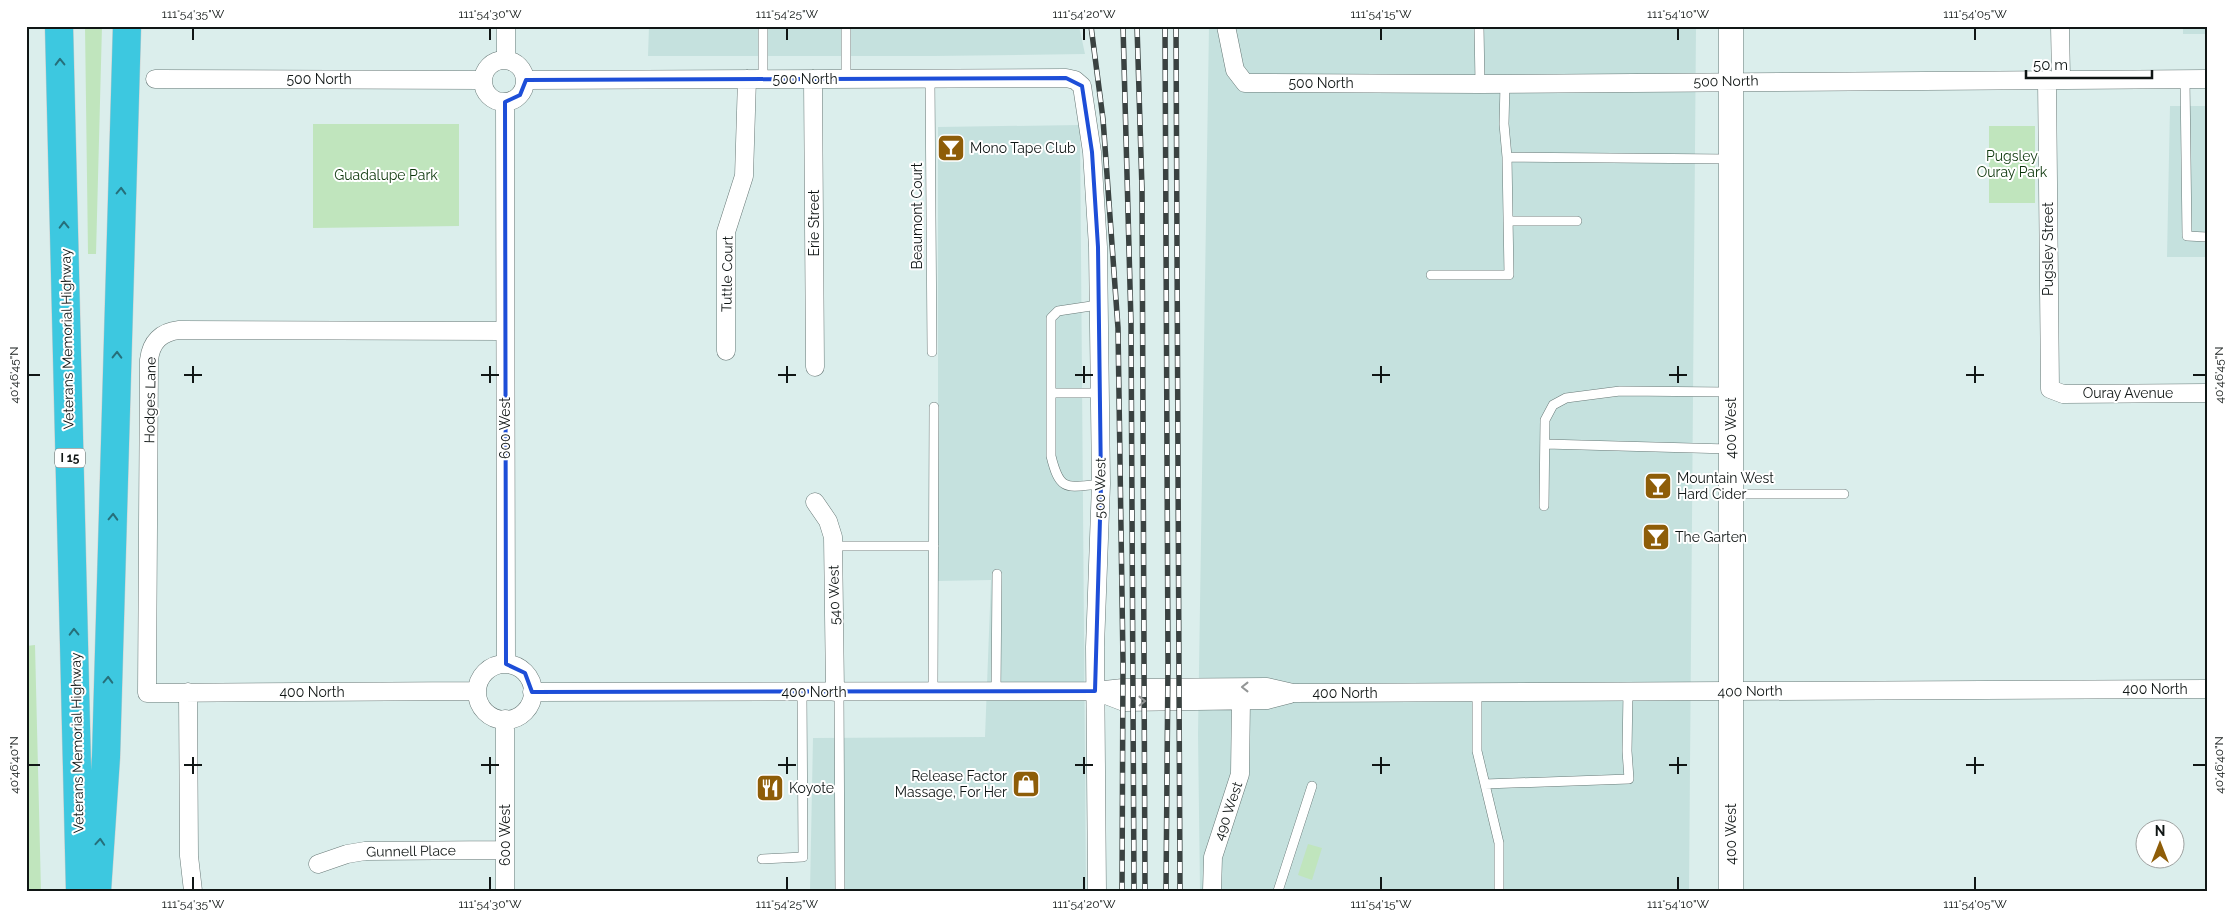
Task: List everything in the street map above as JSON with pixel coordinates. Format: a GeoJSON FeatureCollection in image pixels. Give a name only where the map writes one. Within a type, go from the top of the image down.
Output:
{"type":"FeatureCollection","features":[{"type":"Feature","properties":{"kind":"highway","name":"Veterans Memorial Highway"},"geometry":{"type":"LineString","coordinates":[[59,26],[80,891]]}},
{"type":"Feature","properties":{"kind":"highway"},"geometry":{"type":"LineString","coordinates":[[97,891],[106,757],[127,26]]}},
{"type":"Feature","properties":{"kind":"street"},"geometry":{"type":"LineString","coordinates":[[506,26],[506,60]]}},
{"type":"Feature","properties":{"kind":"street","name":"500 North"},"geometry":{"type":"LineString","coordinates":[[1226,26],[1235,70],[1245,83],[1505,84],[2207,79]]}},
{"type":"Feature","properties":{"kind":"street","name":"400 West"},"geometry":{"type":"LineString","coordinates":[[1731,26],[1731,891]]}},
{"type":"Feature","properties":{"kind":"street","name":"Pugsley Street"},"geometry":{"type":"LineString","coordinates":[[2050,389],[2054,79],[2060,26]]}},
{"type":"Feature","properties":{"kind":"street"},"geometry":{"type":"LineString","coordinates":[[506,60],[520,66],[526,80],[526,85],[516,99],[505,102],[491,97],[485,90],[483,80],[490,64],[495,61],[506,60]]}},
{"type":"Feature","properties":{"kind":"street","name":"500 North"},"geometry":{"type":"LineString","coordinates":[[526,80],[1066,78],[1075,80],[1082,86]]}},
{"type":"Feature","properties":{"kind":"street","name":"500 North"},"geometry":{"type":"LineString","coordinates":[[155,79],[483,80]]}},
{"type":"Feature","properties":{"kind":"street","name":"Tuttle Court"},"geometry":{"type":"LineString","coordinates":[[726,352],[726,232],[744,176],[755,79]]}},
{"type":"Feature","properties":{"kind":"street","name":"Erie Street"},"geometry":{"type":"LineString","coordinates":[[813,79],[815,367]]}},
{"type":"Feature","properties":{"kind":"street","name":"500 West"},"geometry":{"type":"LineString","coordinates":[[1082,86],[1096,189],[1100,393],[1101,484],[1095,691],[1097,891]]}},
{"type":"Feature","properties":{"kind":"street","name":"600 West"},"geometry":{"type":"LineString","coordinates":[[505,102],[506,664]]}},
{"type":"Feature","properties":{"kind":"street","name":"Hodges Lane"},"geometry":{"type":"LineString","coordinates":[[147,693],[149,360],[156,341],[166,333],[179,330],[505,331]]}},
{"type":"Feature","properties":{"kind":"street","name":"Ouray Avenue"},"geometry":{"type":"LineString","coordinates":[[2050,389],[2063,394],[2207,393]]}},
{"type":"Feature","properties":{"kind":"street","name":"540 West"},"geometry":{"type":"LineString","coordinates":[[816,502],[831,528],[834,546],[837,692]]}},
{"type":"Feature","properties":{"kind":"street"},"geometry":{"type":"LineString","coordinates":[[506,664],[513,665],[525,673],[532,685],[532,692],[529,706],[519,716],[498,719],[480,706],[477,691],[478,684],[486,672],[498,665],[506,664]]}},
{"type":"Feature","properties":{"kind":"street","name":"400 North"},"geometry":{"type":"LineString","coordinates":[[532,692],[1095,691],[1124,688],[1267,687],[1293,693],[1476,694],[2207,689]]}},
{"type":"Feature","properties":{"kind":"street","name":"400 North"},"geometry":{"type":"LineString","coordinates":[[147,693],[477,691]]}},
{"type":"Feature","properties":{"kind":"street","name":"400 North"},"geometry":{"type":"LineString","coordinates":[[1095,691],[1124,702],[1267,700],[1293,693]]}},
{"type":"Feature","properties":{"kind":"street"},"geometry":{"type":"LineString","coordinates":[[188,692],[189,856],[193,891]]}},
{"type":"Feature","properties":{"kind":"street","name":"490 West"},"geometry":{"type":"LineString","coordinates":[[1212,891],[1213,857],[1240,774],[1241,700]]}},
{"type":"Feature","properties":{"kind":"street","name":"600 West"},"geometry":{"type":"LineString","coordinates":[[505,719],[505,891]]}},
{"type":"Feature","properties":{"kind":"street","name":"Gunnell Place"},"geometry":{"type":"LineString","coordinates":[[318,864],[347,854],[365,852],[505,850]]}},
{"type":"Feature","properties":{"kind":"lane"},"geometry":{"type":"LineString","coordinates":[[755,79],[763,26]]}},
{"type":"Feature","properties":{"kind":"lane"},"geometry":{"type":"LineString","coordinates":[[846,26],[846,79]]}},
{"type":"Feature","properties":{"kind":"lane"},"geometry":{"type":"LineString","coordinates":[[1479,26],[1480,84]]}},
{"type":"Feature","properties":{"kind":"lane","name":"Beaumont Court"},"geometry":{"type":"LineString","coordinates":[[930,79],[932,352]]}},
{"type":"Feature","properties":{"kind":"lane"},"geometry":{"type":"LineString","coordinates":[[2185,79],[2187,236],[2207,236]]}},
{"type":"Feature","properties":{"kind":"lane"},"geometry":{"type":"LineString","coordinates":[[1431,275],[1509,275],[1507,156],[1504,124],[1505,84]]}},
{"type":"Feature","properties":{"kind":"lane"},"geometry":{"type":"LineString","coordinates":[[1507,156],[1731,159]]}},
{"type":"Feature","properties":{"kind":"lane"},"geometry":{"type":"LineString","coordinates":[[1508,221],[1577,221]]}},
{"type":"Feature","properties":{"kind":"lane"},"geometry":{"type":"LineString","coordinates":[[1098,305],[1058,311],[1051,318],[1051,456],[1056,477],[1064,484],[1070,486],[1101,484]]}},
{"type":"Feature","properties":{"kind":"lane"},"geometry":{"type":"LineString","coordinates":[[1544,506],[1545,420],[1553,405],[1566,398],[1620,391],[1731,392]]}},
{"type":"Feature","properties":{"kind":"lane"},"geometry":{"type":"LineString","coordinates":[[1051,393],[1100,393]]}},
{"type":"Feature","properties":{"kind":"lane"},"geometry":{"type":"LineString","coordinates":[[933,691],[934,407]]}},
{"type":"Feature","properties":{"kind":"lane"},"geometry":{"type":"LineString","coordinates":[[1545,444],[1731,449]]}},
{"type":"Feature","properties":{"kind":"lane"},"geometry":{"type":"LineString","coordinates":[[1731,494],[1844,494]]}},
{"type":"Feature","properties":{"kind":"lane"},"geometry":{"type":"LineString","coordinates":[[834,546],[934,546]]}},
{"type":"Feature","properties":{"kind":"lane"},"geometry":{"type":"LineString","coordinates":[[996,691],[998,574]]}},
{"type":"Feature","properties":{"kind":"lane"},"geometry":{"type":"LineString","coordinates":[[762,859],[803,857],[802,692]]}},
{"type":"Feature","properties":{"kind":"lane"},"geometry":{"type":"LineString","coordinates":[[837,692],[840,891]]}},
{"type":"Feature","properties":{"kind":"lane"},"geometry":{"type":"LineString","coordinates":[[1485,784],[1629,779],[1627,751],[1628,692]]}},
{"type":"Feature","properties":{"kind":"lane"},"geometry":{"type":"LineString","coordinates":[[1476,694],[1477,751],[1499,843],[1499,891]]}},
{"type":"Feature","properties":{"kind":"lane"},"geometry":{"type":"LineString","coordinates":[[1278,891],[1312,786]]}},
{"type":"Feature","properties":{"kind":"highlighted area"},"geometry":{"type":"Polygon","coordinates":[[[1066,78],[1082,86],[1092,152],[1098,247],[1101,484],[1095,691],[532,692],[525,673],[506,664],[505,102],[520,95],[526,80],[1066,78]]]}},
{"type":"Feature","properties":{"kind":"shaded area"},"geometry":{"type":"Polygon","coordinates":[[[649,26],[1079,26],[1085,54],[648,56],[649,26]]]}},
{"type":"Feature","properties":{"kind":"shaded area"},"geometry":{"type":"Polygon","coordinates":[[[1209,26],[1696,26],[1689,891],[1200,891],[1198,734],[1209,26]]]}},
{"type":"Feature","properties":{"kind":"shaded area"},"geometry":{"type":"Polygon","coordinates":[[[2183,26],[2207,26],[2207,34],[2183,34],[2183,26]]]}},
{"type":"Feature","properties":{"kind":"shaded area"},"geometry":{"type":"Polygon","coordinates":[[[2170,106],[2207,106],[2207,257],[2167,257],[2170,106]]]}},
{"type":"Feature","properties":{"kind":"shaded area"},"geometry":{"type":"Polygon","coordinates":[[[1080,125],[1086,891],[810,891],[813,738],[985,737],[991,580],[938,581],[938,127],[1080,125]]]}},
{"type":"Feature","properties":{"kind":"green space"},"geometry":{"type":"Polygon","coordinates":[[[85,26],[102,26],[96,254],[88,254],[85,26]]]}},
{"type":"Feature","properties":{"kind":"green space","name":"Guadalupe Park"},"geometry":{"type":"Polygon","coordinates":[[[313,124],[459,124],[459,226],[313,228],[313,124]]]}},
{"type":"Feature","properties":{"kind":"green space","name":"Pugsley Ouray Park"},"geometry":{"type":"Polygon","coordinates":[[[1989,126],[2035,126],[2035,203],[1989,203],[1989,126]]]}},
{"type":"Feature","properties":{"kind":"green space"},"geometry":{"type":"Polygon","coordinates":[[[35,645],[41,891],[26,891],[26,646],[35,645]]]}},
{"type":"Feature","properties":{"kind":"green space"},"geometry":{"type":"Polygon","coordinates":[[[1308,844],[1322,848],[1312,880],[1298,875],[1308,844]]]}},
{"type":"Feature","properties":{"kind":"railway"},"geometry":{"type":"LineString","coordinates":[[1091,26],[1103,119],[1118,328],[1123,662],[1122,891]]}},
{"type":"Feature","properties":{"kind":"railway"},"geometry":{"type":"LineString","coordinates":[[1123,26],[1131,323],[1134,891]]}},
{"type":"Feature","properties":{"kind":"railway"},"geometry":{"type":"LineString","coordinates":[[1137,26],[1142,189],[1145,891]]}},
{"type":"Feature","properties":{"kind":"railway"},"geometry":{"type":"LineString","coordinates":[[1165,26],[1168,662],[1166,891]]}},
{"type":"Feature","properties":{"kind":"railway"},"geometry":{"type":"LineString","coordinates":[[1176,26],[1180,891]]}},
{"type":"Feature","properties":{"kind":"place","name":"Mono Tape Club"},"geometry":{"type":"Point","coordinates":[951,148]}},
{"type":"Feature","properties":{"kind":"place","name":"Mountain West Hard Cider"},"geometry":{"type":"Point","coordinates":[1658,486]}},
{"type":"Feature","properties":{"kind":"place","name":"The Garten"},"geometry":{"type":"Point","coordinates":[1656,537]}},
{"type":"Feature","properties":{"kind":"place","name":"Release Factor Massage, For Her"},"geometry":{"type":"Point","coordinates":[1026,784]}},
{"type":"Feature","properties":{"kind":"place","name":"Koyote"},"geometry":{"type":"Point","coordinates":[770,788]}}]}
